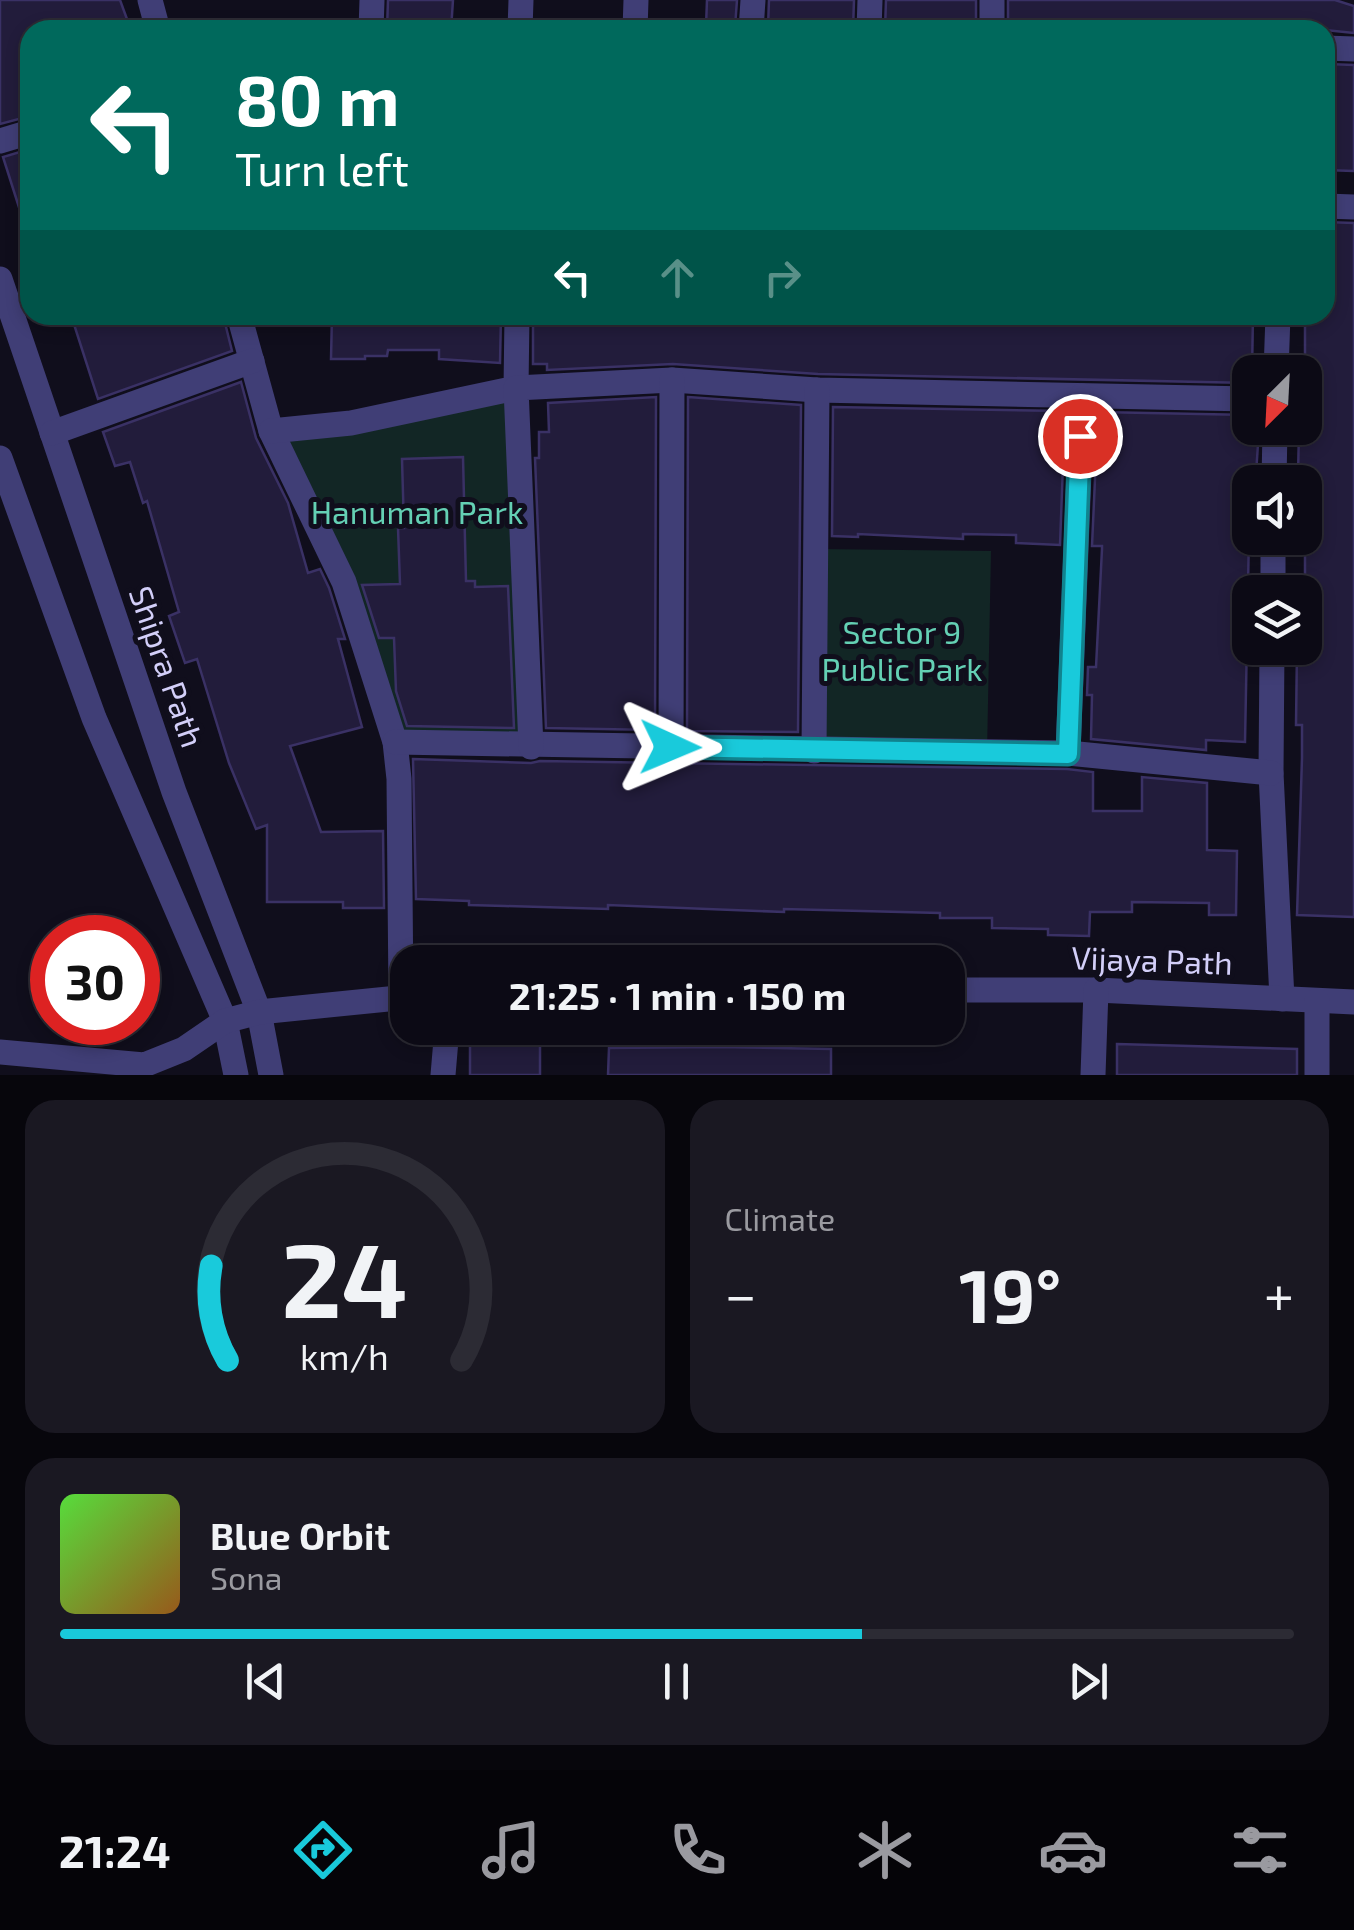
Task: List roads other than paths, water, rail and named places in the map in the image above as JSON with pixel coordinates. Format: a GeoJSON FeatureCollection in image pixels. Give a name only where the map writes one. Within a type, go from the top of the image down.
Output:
{"type":"FeatureCollection","features":[{"type":"Feature","properties":{"kind":"street","name":"Shipra Path"},"geometry":{"type":"LineString","coordinates":[[0,279],[174,792],[259,1012],[271,1075]]}},
{"type":"Feature","properties":{"kind":"street"},"geometry":{"type":"LineString","coordinates":[[242,325],[271,431],[344,582],[395,742],[403,945]]}},
{"type":"Feature","properties":{"kind":"street"},"geometry":{"type":"LineString","coordinates":[[517,325],[516,388],[532,747]]}},
{"type":"Feature","properties":{"kind":"street"},"geometry":{"type":"LineString","coordinates":[[1277,355],[1278,325]]}},
{"type":"Feature","properties":{"kind":"street"},"geometry":{"type":"LineString","coordinates":[[52,433],[252,361]]}},
{"type":"Feature","properties":{"kind":"street"},"geometry":{"type":"LineString","coordinates":[[271,431],[351,423],[516,388],[672,380],[817,390],[1232,399]]}},
{"type":"Feature","properties":{"kind":"street"},"geometry":{"type":"LineString","coordinates":[[670,747],[672,380]]}},
{"type":"Feature","properties":{"kind":"street"},"geometry":{"type":"LineString","coordinates":[[814,751],[817,390]]}},
{"type":"Feature","properties":{"kind":"street"},"geometry":{"type":"LineString","coordinates":[[1068,754],[1082,396]]}},
{"type":"Feature","properties":{"kind":"street"},"geometry":{"type":"LineString","coordinates":[[0,458],[94,718],[225,1021],[236,1075]]}},
{"type":"Feature","properties":{"kind":"street"},"geometry":{"type":"LineString","coordinates":[[1272,665],[1270,773],[1282,999]]}},
{"type":"Feature","properties":{"kind":"street"},"geometry":{"type":"LineString","coordinates":[[395,742],[1068,754],[1270,773]]}},
{"type":"Feature","properties":{"kind":"street","name":"Vijaya Path"},"geometry":{"type":"LineString","coordinates":[[965,990],[1096,990],[1354,1002]]}},
{"type":"Feature","properties":{"kind":"street"},"geometry":{"type":"LineString","coordinates":[[1093,1075],[1096,990]]}},
{"type":"Feature","properties":{"kind":"street"},"geometry":{"type":"LineString","coordinates":[[0,1052],[144,1066],[184,1049],[225,1021],[259,1012],[390,999]]}},
{"type":"Feature","properties":{"kind":"street"},"geometry":{"type":"LineString","coordinates":[[1317,1001],[1317,1075]]}},
{"type":"Feature","properties":{"kind":"street"},"geometry":{"type":"LineString","coordinates":[[443,1075],[446,1045]]}},
{"type":"Feature","properties":{"kind":"park label","name":"Hanuman Park"},"geometry":{"type":"Point","coordinates":[417,513]}},
{"type":"Feature","properties":{"kind":"park label","name":"Sector 9 Public Park"},"geometry":{"type":"Point","coordinates":[902,652]}}]}
